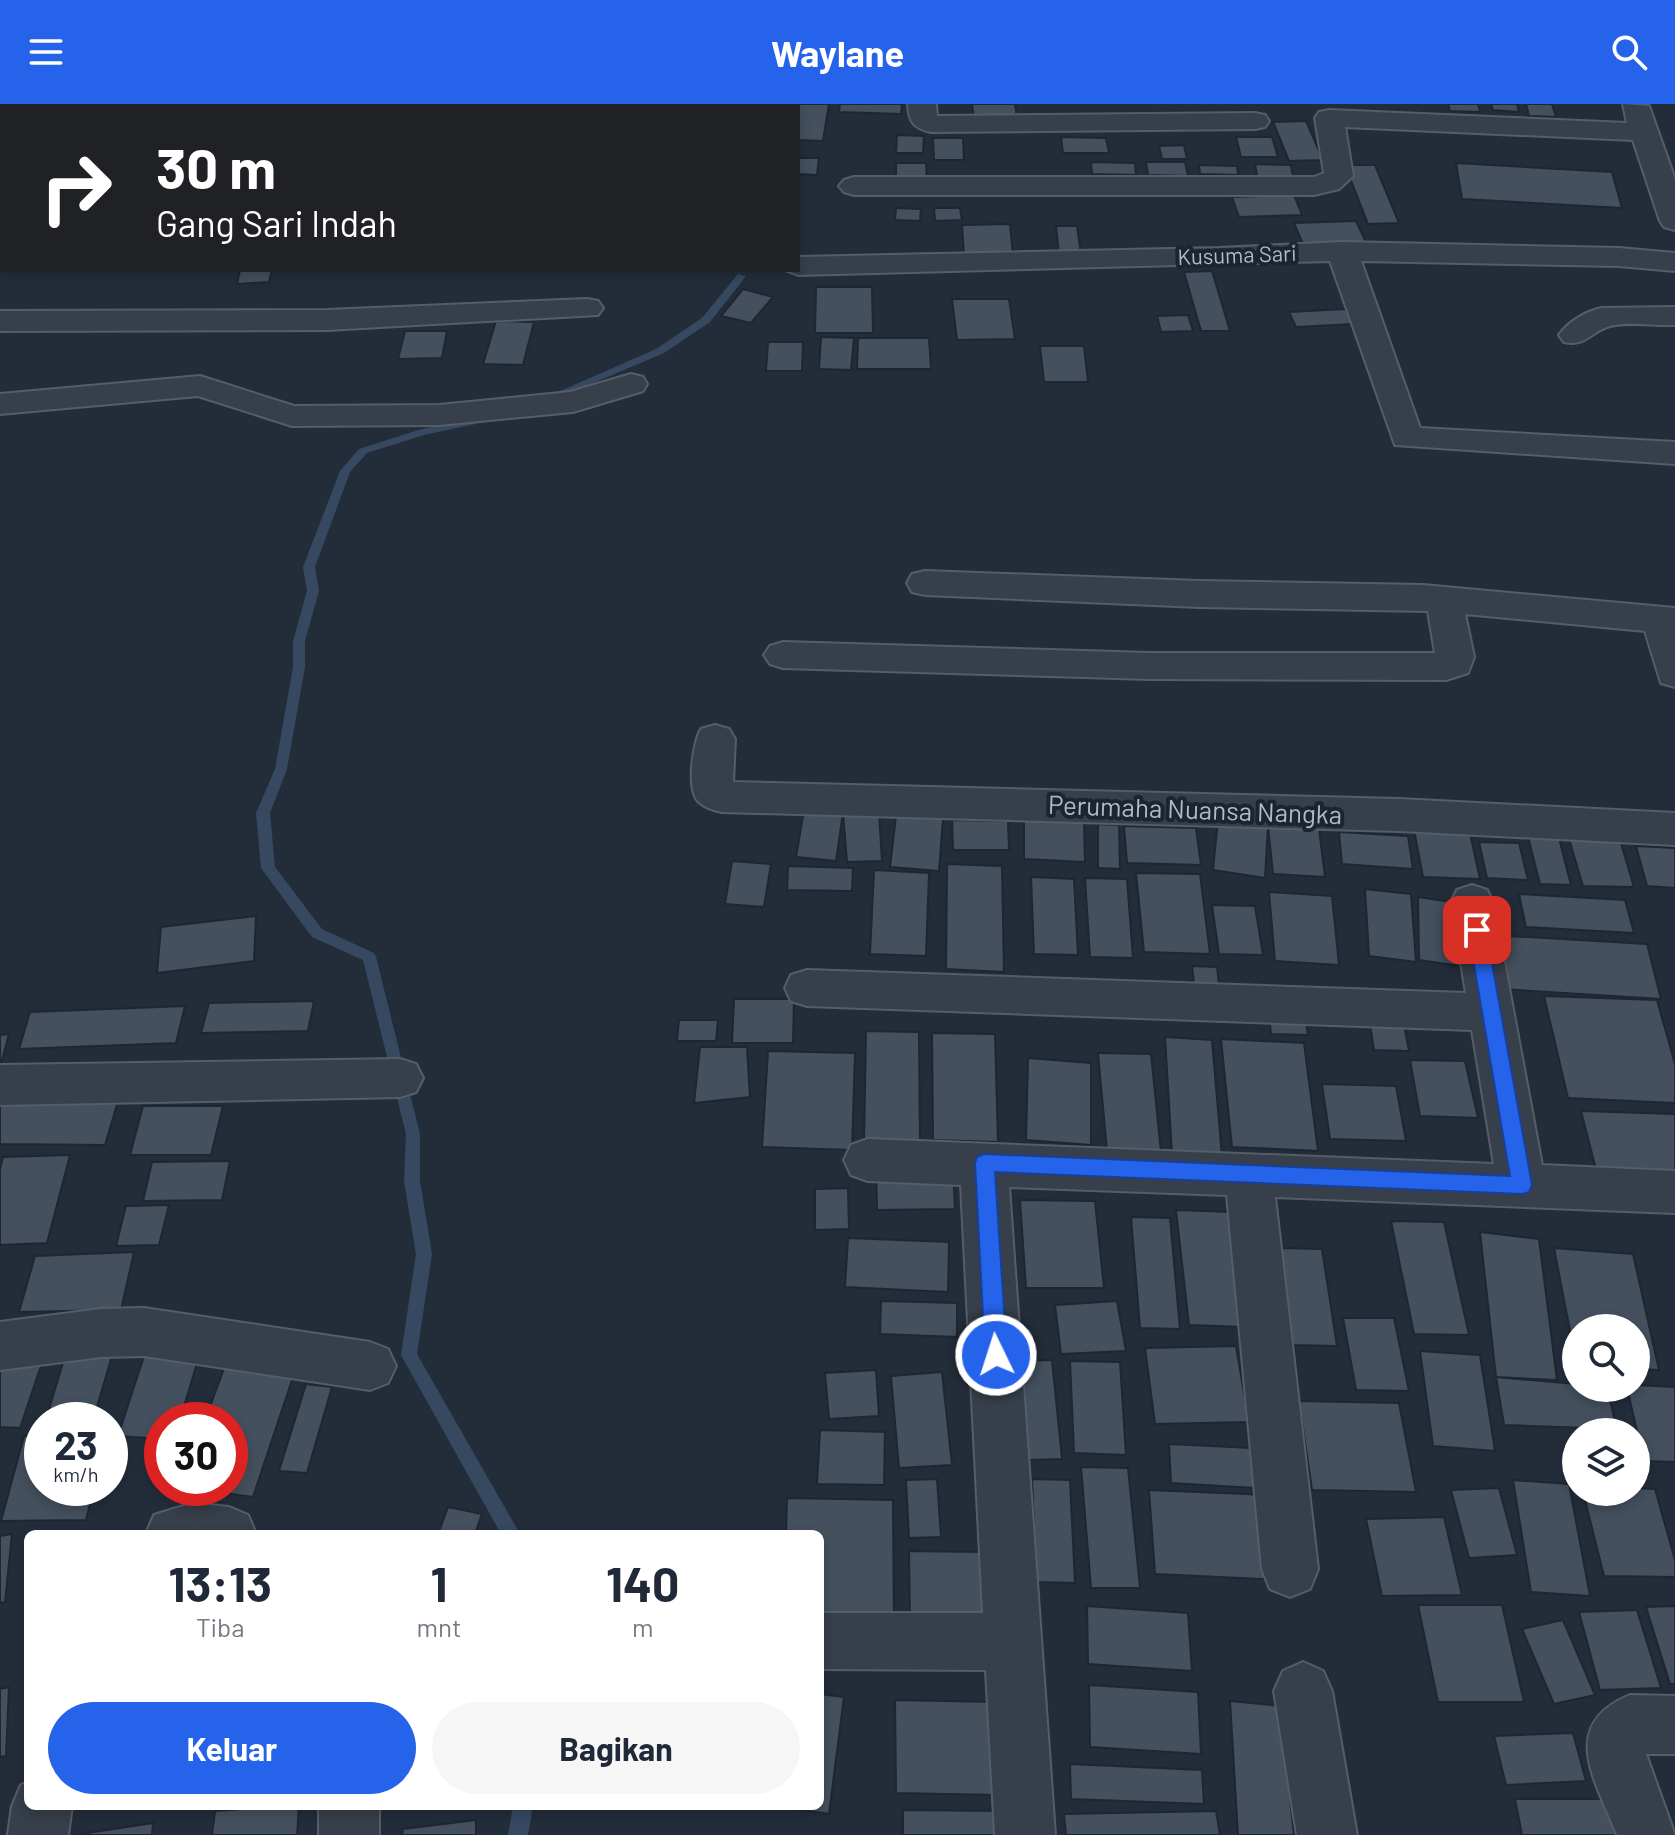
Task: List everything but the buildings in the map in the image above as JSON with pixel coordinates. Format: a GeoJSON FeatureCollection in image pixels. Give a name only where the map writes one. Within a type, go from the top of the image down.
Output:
{"type":"FeatureCollection","features":[{"type":"Feature","properties":{"kind":"street"},"geometry":{"type":"LineString","coordinates":[[922,104],[923,119],[931,124],[1167,113],[1255,121]]}},
{"type":"Feature","properties":{"kind":"street"},"geometry":{"type":"LineString","coordinates":[[1635,104],[1675,221]]}},
{"type":"Feature","properties":{"kind":"street"},"geometry":{"type":"LineString","coordinates":[[854,186],[1314,186],[1329,183],[1339,176],[1329,118],[1645,132]]}},
{"type":"Feature","properties":{"kind":"street"},"geometry":{"type":"LineString","coordinates":[[1342,251],[1407,438],[1675,453]]}},
{"type":"Feature","properties":{"kind":"street","name":"Kusuma Sari"},"geometry":{"type":"LineString","coordinates":[[800,266],[1218,257],[1342,251],[1619,257],[1675,262]]}},
{"type":"Feature","properties":{"kind":"street"},"geometry":{"type":"LineString","coordinates":[[0,404],[212,354],[327,320],[587,308]]}},
{"type":"Feature","properties":{"kind":"street"},"geometry":{"type":"LineString","coordinates":[[1575,335],[1602,317],[1675,316]]}},
{"type":"Feature","properties":{"kind":"street"},"geometry":{"type":"LineString","coordinates":[[0,321],[212,354],[292,416],[439,415],[533,408],[573,402],[631,384]]}},
{"type":"Feature","properties":{"kind":"street"},"geometry":{"type":"LineString","coordinates":[[925,583],[1444,600],[1667,620],[1675,673]]}},
{"type":"Feature","properties":{"kind":"street"},"geometry":{"type":"LineString","coordinates":[[783,655],[1133,666],[1446,667],[1454,664],[1455,657],[1444,600]]}},
{"type":"Feature","properties":{"kind":"street","name":"Perumaha Nuansa Nangka"},"geometry":{"type":"LineString","coordinates":[[715,739],[712,791],[715,795],[1399,815],[1675,829]]}},
{"type":"Feature","properties":{"kind":"street"},"geometry":{"type":"LineString","coordinates":[[1472,902],[1522,1185]]}},
{"type":"Feature","properties":{"kind":"street"},"geometry":{"type":"LineString","coordinates":[[807,988],[1491,1012]]}},
{"type":"Feature","properties":{"kind":"street"},"geometry":{"type":"LineString","coordinates":[[0,1085],[400,1078]]}},
{"type":"Feature","properties":{"kind":"street"},"geometry":{"type":"LineString","coordinates":[[868,1160],[1675,1192]]}},
{"type":"Feature","properties":{"kind":"street"},"geometry":{"type":"LineString","coordinates":[[984,1163],[1025,1835]]}},
{"type":"Feature","properties":{"kind":"street"},"geometry":{"type":"LineString","coordinates":[[1249,1175],[1290,1569]]}},
{"type":"Feature","properties":{"kind":"street"},"geometry":{"type":"LineString","coordinates":[[0,1346],[75,1336],[144,1332],[370,1366]]}},
{"type":"Feature","properties":{"kind":"street"},"geometry":{"type":"LineString","coordinates":[[824,1641],[1013,1642]]}},
{"type":"Feature","properties":{"kind":"street"},"geometry":{"type":"LineString","coordinates":[[1303,1691],[1327,1835]]}},
{"type":"Feature","properties":{"kind":"street"},"geometry":{"type":"LineString","coordinates":[[1647,1835],[1617,1761],[1616,1737],[1630,1724],[1675,1725]]}},
{"type":"Feature","properties":{"kind":"street"},"geometry":{"type":"LineString","coordinates":[[38,1835],[41,1810]]}},
{"type":"Feature","properties":{"kind":"street"},"geometry":{"type":"LineString","coordinates":[[349,1810],[349,1835]]}},
{"type":"Feature","properties":{"kind":"waterway"},"geometry":{"type":"LineString","coordinates":[[547,399],[660,351],[706,320],[741,276]]}},
{"type":"Feature","properties":{"kind":"waterway"},"geometry":{"type":"LineString","coordinates":[[490,418],[422,432],[363,451],[345,471],[309,567],[313,591],[299,641],[299,667],[281,769],[263,813],[268,868],[317,933],[369,957],[413,1134],[412,1181],[424,1254],[409,1355],[509,1530]]}},
{"type":"Feature","properties":{"kind":"waterway"},"geometry":{"type":"LineString","coordinates":[[518,1835],[522,1810]]}},
{"type":"Feature","properties":{"kind":"route"},"geometry":{"type":"LineString","coordinates":[[996,1355],[984,1163],[1522,1185],[1477,930]]}}]}
